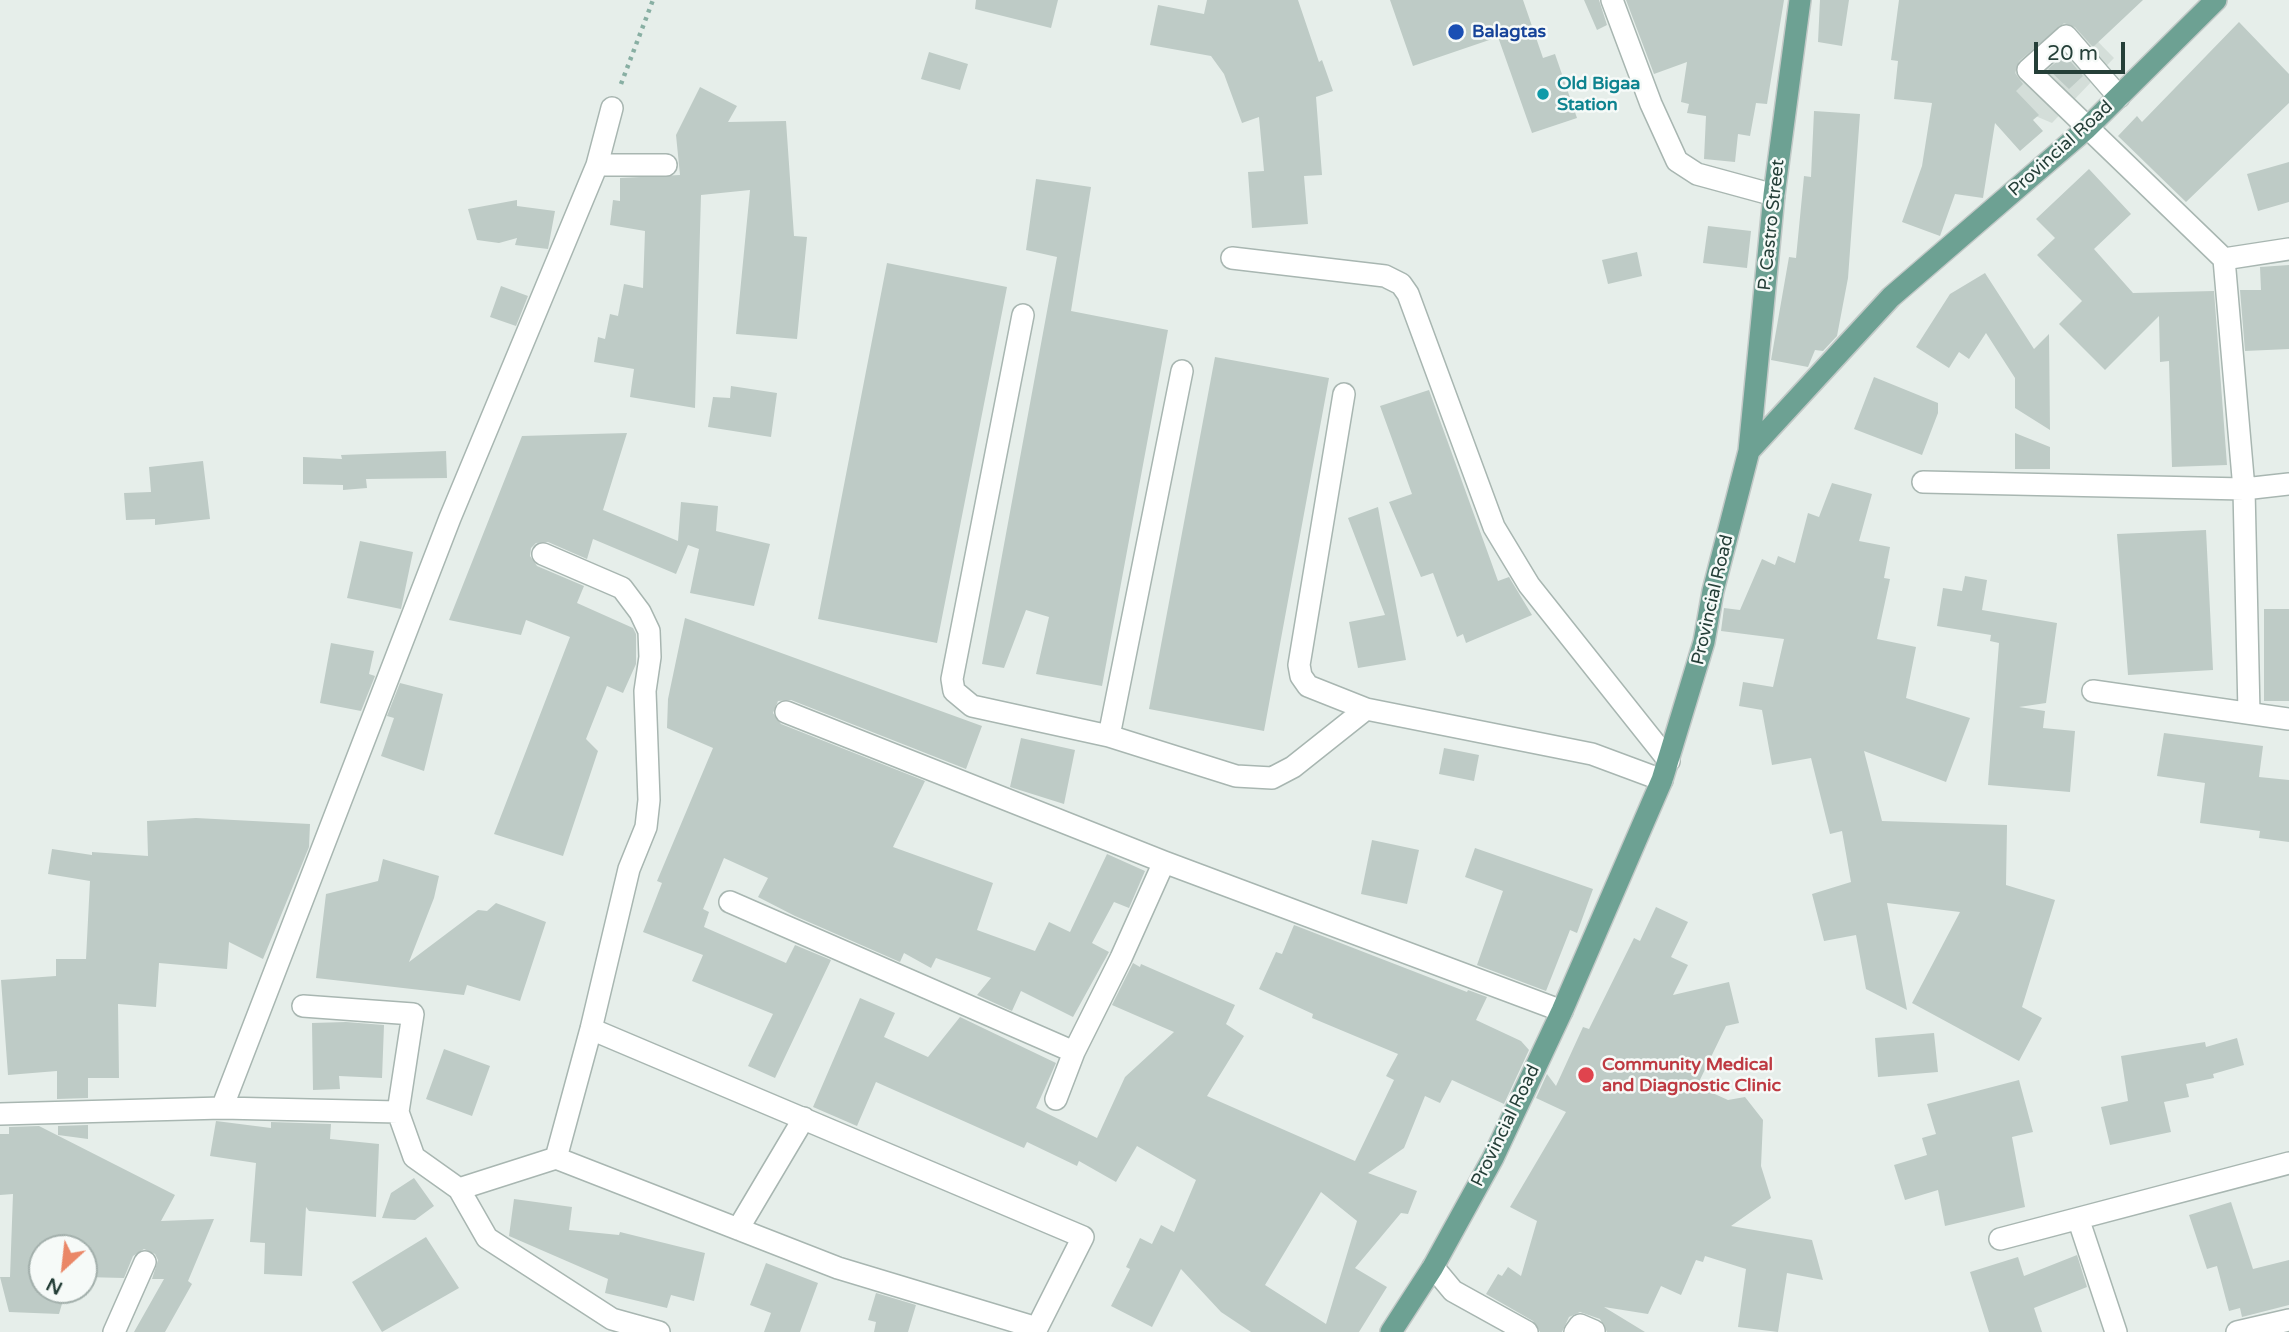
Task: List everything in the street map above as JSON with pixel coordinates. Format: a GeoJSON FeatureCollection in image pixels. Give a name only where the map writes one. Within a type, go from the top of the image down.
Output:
{"type":"FeatureCollection","features":[{"type":"Feature","properties":{"kind":"main road","name":"P. Castro Street"},"geometry":{"type":"LineString","coordinates":[[1749,451],[1774,195],[1800,0]]}},
{"type":"Feature","properties":{"kind":"main road","name":"Provincial Road"},"geometry":{"type":"LineString","coordinates":[[1391,1332],[1433,1267],[1493,1157],[1562,1011],[1666,770],[1704,642],[1713,591],[1749,451],[1891,297],[2087,129],[2216,0]]}},
{"type":"Feature","properties":{"kind":"street"},"geometry":{"type":"LineString","coordinates":[[1612,0],[1651,104],[1677,161],[1697,174],[1774,195]]}},
{"type":"Feature","properties":{"kind":"street"},"geometry":{"type":"LineString","coordinates":[[2119,97],[2066,36],[2028,70],[2224,259],[2245,489],[2249,713]]}},
{"type":"Feature","properties":{"kind":"street"},"geometry":{"type":"LineString","coordinates":[[222,1108],[445,531],[597,165],[612,108]]}},
{"type":"Feature","properties":{"kind":"street"},"geometry":{"type":"LineString","coordinates":[[597,165],[666,165]]}},
{"type":"Feature","properties":{"kind":"street"},"geometry":{"type":"LineString","coordinates":[[2224,259],[2289,249]]}},
{"type":"Feature","properties":{"kind":"street"},"geometry":{"type":"LineString","coordinates":[[1232,258],[1385,276],[1401,284],[1408,294],[1500,537],[1529,585],[1666,770]]}},
{"type":"Feature","properties":{"kind":"street"},"geometry":{"type":"LineString","coordinates":[[1023,315],[951,678],[954,691],[972,706],[1109,736],[1236,776],[1272,778],[1293,766],[1366,709]]}},
{"type":"Feature","properties":{"kind":"street"},"geometry":{"type":"LineString","coordinates":[[1109,736],[1182,371]]}},
{"type":"Feature","properties":{"kind":"street"},"geometry":{"type":"LineString","coordinates":[[1344,394],[1299,665],[1301,676],[1308,686],[1366,709],[1666,770]]}},
{"type":"Feature","properties":{"kind":"street"},"geometry":{"type":"LineString","coordinates":[[1923,482],[2245,489],[2289,484]]}},
{"type":"Feature","properties":{"kind":"street"},"geometry":{"type":"LineString","coordinates":[[542,554],[622,589],[640,612],[649,631],[650,657],[645,691],[649,800],[646,827],[629,869],[591,1029],[556,1158]]}},
{"type":"Feature","properties":{"kind":"street"},"geometry":{"type":"LineString","coordinates":[[2093,691],[2289,719]]}},
{"type":"Feature","properties":{"kind":"street"},"geometry":{"type":"LineString","coordinates":[[786,712],[1164,862],[1562,1011]]}},
{"type":"Feature","properties":{"kind":"street"},"geometry":{"type":"LineString","coordinates":[[1056,1099],[1074,1052],[1121,958],[1164,862]]}},
{"type":"Feature","properties":{"kind":"street"},"geometry":{"type":"LineString","coordinates":[[730,902],[1074,1052]]}},
{"type":"Feature","properties":{"kind":"street"},"geometry":{"type":"LineString","coordinates":[[303,1006],[413,1014],[398,1112],[414,1157],[459,1189],[487,1238],[611,1325],[659,1332]]}},
{"type":"Feature","properties":{"kind":"street"},"geometry":{"type":"LineString","coordinates":[[459,1189],[556,1158],[838,1268],[1037,1328],[1083,1237],[591,1029]]}},
{"type":"Feature","properties":{"kind":"street"},"geometry":{"type":"LineString","coordinates":[[0,1114],[222,1108],[398,1112]]}},
{"type":"Feature","properties":{"kind":"street"},"geometry":{"type":"LineString","coordinates":[[738,1229],[804,1118]]}},
{"type":"Feature","properties":{"kind":"street"},"geometry":{"type":"LineString","coordinates":[[2000,1239],[2079,1221],[2289,1163]]}},
{"type":"Feature","properties":{"kind":"street"},"geometry":{"type":"LineString","coordinates":[[2079,1221],[2116,1332]]}},
{"type":"Feature","properties":{"kind":"street"},"geometry":{"type":"LineString","coordinates":[[114,1332],[145,1262]]}},
{"type":"Feature","properties":{"kind":"street"},"geometry":{"type":"LineString","coordinates":[[1433,1267],[1453,1291],[1527,1332]]}},
{"type":"Feature","properties":{"kind":"street"},"geometry":{"type":"LineString","coordinates":[[2237,1332],[2289,1320]]}},
{"type":"Feature","properties":{"kind":"path"},"geometry":{"type":"LineString","coordinates":[[612,108],[653,0]]}},
{"type":"Feature","properties":{"kind":"shaded area"},"geometry":{"type":"Polygon","coordinates":[[[2013,0],[2057,0],[2114,58],[2052,123],[2000,101],[2013,0]]]}},
{"type":"Feature","properties":{"kind":"building"},"geometry":{"type":"Polygon","coordinates":[[[976,0],[1058,0],[1051,28],[975,9],[976,0]]]}},
{"type":"Feature","properties":{"kind":"building"},"geometry":{"type":"Polygon","coordinates":[[[1207,0],[1298,0],[1319,62],[1322,60],[1333,91],[1316,97],[1322,175],[1304,176],[1308,224],[1252,228],[1248,172],[1264,171],[1259,117],[1242,123],[1224,74],[1211,56],[1150,45],[1158,5],[1204,14],[1207,0]]]}},
{"type":"Feature","properties":{"kind":"building"},"geometry":{"type":"Polygon","coordinates":[[[1390,0],[1523,0],[1543,58],[1555,54],[1577,118],[1532,133],[1498,37],[1413,66],[1390,0]]]}},
{"type":"Feature","properties":{"kind":"building"},"geometry":{"type":"Polygon","coordinates":[[[1584,0],[1599,0],[1607,25],[1597,30],[1584,0]]]}},
{"type":"Feature","properties":{"kind":"building"},"geometry":{"type":"Polygon","coordinates":[[[1626,0],[1784,0],[1767,104],[1756,103],[1750,136],[1738,134],[1735,162],[1704,159],[1706,116],[1687,113],[1689,104],[1681,102],[1687,62],[1654,74],[1626,0]]]}},
{"type":"Feature","properties":{"kind":"building"},"geometry":{"type":"Polygon","coordinates":[[[1820,0],[1849,0],[1842,46],[1818,42],[1820,0]]]}},
{"type":"Feature","properties":{"kind":"building"},"geometry":{"type":"Polygon","coordinates":[[[1899,0],[2143,0],[2093,47],[2075,27],[2064,23],[2019,61],[2015,73],[2023,84],[2016,91],[2039,115],[2033,120],[2043,131],[2020,151],[1995,123],[1983,198],[1955,194],[1940,236],[1902,222],[1922,166],[1932,103],[1894,99],[1898,61],[1891,60],[1899,0]]]}},
{"type":"Feature","properties":{"kind":"building"},"geometry":{"type":"Polygon","coordinates":[[[2239,22],[2289,74],[2289,103],[2186,202],[2118,136],[2137,116],[2142,122],[2239,22]]]}},
{"type":"Feature","properties":{"kind":"building"},"geometry":{"type":"Polygon","coordinates":[[[929,52],[968,64],[960,90],[921,79],[929,52]]]}},
{"type":"Feature","properties":{"kind":"building"},"geometry":{"type":"Polygon","coordinates":[[[2065,55],[2083,76],[2069,89],[2048,69],[2065,55]]]}},
{"type":"Feature","properties":{"kind":"building"},"geometry":{"type":"Polygon","coordinates":[[[700,87],[737,106],[728,122],[786,121],[794,236],[807,237],[797,339],[736,334],[750,190],[701,195],[695,408],[630,397],[634,369],[594,362],[598,337],[605,339],[610,314],[618,316],[624,284],[643,288],[645,231],[610,225],[613,200],[620,201],[620,178],[680,175],[676,135],[700,87]]]}},
{"type":"Feature","properties":{"kind":"building"},"geometry":{"type":"Polygon","coordinates":[[[1814,111],[1860,114],[1848,278],[1837,336],[1823,351],[1815,350],[1808,367],[1771,360],[1789,257],[1796,258],[1804,176],[1811,177],[1814,111]]]}},
{"type":"Feature","properties":{"kind":"building"},"geometry":{"type":"Polygon","coordinates":[[[2289,162],[2289,202],[2258,211],[2247,174],[2289,162]]]}},
{"type":"Feature","properties":{"kind":"building"},"geometry":{"type":"Polygon","coordinates":[[[2089,169],[2131,214],[2094,249],[2133,293],[2214,291],[2227,465],[2172,467],[2169,361],[2160,362],[2159,316],[2105,370],[2059,324],[2082,301],[2037,255],[2055,238],[2036,219],[2089,169]]]}},
{"type":"Feature","properties":{"kind":"building"},"geometry":{"type":"Polygon","coordinates":[[[1036,179],[1091,187],[1071,311],[1168,330],[1102,686],[1036,674],[1049,617],[1026,610],[1004,668],[982,664],[1057,257],[1026,250],[1036,179]]]}},
{"type":"Feature","properties":{"kind":"building"},"geometry":{"type":"Polygon","coordinates":[[[517,200],[517,206],[555,211],[548,249],[515,245],[517,238],[499,243],[477,240],[468,209],[517,200]]]}},
{"type":"Feature","properties":{"kind":"building"},"geometry":{"type":"Polygon","coordinates":[[[1708,226],[1751,231],[1747,268],[1703,263],[1708,226]]]}},
{"type":"Feature","properties":{"kind":"building"},"geometry":{"type":"Polygon","coordinates":[[[1637,252],[1642,276],[1608,284],[1602,260],[1637,252]]]}},
{"type":"Feature","properties":{"kind":"building"},"geometry":{"type":"Polygon","coordinates":[[[887,263],[1007,287],[937,643],[818,619],[887,263]]]}},
{"type":"Feature","properties":{"kind":"building"},"geometry":{"type":"Polygon","coordinates":[[[2289,265],[2289,349],[2245,351],[2240,290],[2261,290],[2260,267],[2289,265]]]}},
{"type":"Feature","properties":{"kind":"building"},"geometry":{"type":"Polygon","coordinates":[[[1985,273],[2034,349],[2049,334],[2050,430],[2015,408],[2015,378],[1986,333],[1969,359],[1959,352],[1949,368],[1916,347],[1950,294],[1985,273]]]}},
{"type":"Feature","properties":{"kind":"building"},"geometry":{"type":"Polygon","coordinates":[[[501,286],[528,296],[516,326],[490,317],[501,286]]]}},
{"type":"Feature","properties":{"kind":"building"},"geometry":{"type":"Polygon","coordinates":[[[1215,357],[1329,378],[1264,731],[1149,709],[1215,357]]]}},
{"type":"Feature","properties":{"kind":"building"},"geometry":{"type":"Polygon","coordinates":[[[1874,377],[1938,403],[1938,413],[1922,455],[1854,429],[1874,377]]]}},
{"type":"Feature","properties":{"kind":"building"},"geometry":{"type":"Polygon","coordinates":[[[731,386],[777,393],[771,437],[708,427],[713,397],[730,398],[731,386]]]}},
{"type":"Feature","properties":{"kind":"building"},"geometry":{"type":"Polygon","coordinates":[[[1429,390],[1498,581],[1509,577],[1532,615],[1466,643],[1463,634],[1457,637],[1433,573],[1421,577],[1389,502],[1412,494],[1380,406],[1429,390]]]}},
{"type":"Feature","properties":{"kind":"building"},"geometry":{"type":"Polygon","coordinates":[[[627,433],[603,510],[678,541],[681,502],[718,506],[716,531],[770,544],[754,606],[690,593],[699,549],[688,545],[676,574],[593,539],[587,559],[548,542],[536,543],[531,548],[530,556],[537,566],[584,586],[577,603],[633,628],[636,634],[636,664],[623,693],[607,686],[586,739],[598,751],[563,856],[494,834],[570,637],[526,620],[521,635],[449,620],[522,436],[627,433]]]}},
{"type":"Feature","properties":{"kind":"building"},"geometry":{"type":"Polygon","coordinates":[[[2015,433],[2050,447],[2050,469],[2015,469],[2015,433]]]}},
{"type":"Feature","properties":{"kind":"building"},"geometry":{"type":"Polygon","coordinates":[[[446,451],[447,478],[366,479],[367,488],[343,490],[343,485],[303,484],[303,457],[342,459],[341,455],[446,451]]]}},
{"type":"Feature","properties":{"kind":"building"},"geometry":{"type":"Polygon","coordinates":[[[203,461],[210,519],[155,525],[155,519],[126,520],[124,493],[151,492],[149,467],[203,461]]]}},
{"type":"Feature","properties":{"kind":"building"},"geometry":{"type":"Polygon","coordinates":[[[1832,483],[1872,494],[1859,541],[1890,547],[1884,578],[1890,579],[1877,639],[1916,647],[1906,698],[1970,718],[1946,782],[1864,751],[1882,821],[2007,825],[2006,885],[2055,900],[2022,1007],[2042,1018],[2019,1061],[1912,1003],[1960,912],[1887,903],[1907,1010],[1866,989],[1856,935],[1824,941],[1812,894],[1851,882],[1842,831],[1830,834],[1811,758],[1772,765],[1762,710],[1739,706],[1743,682],[1773,687],[1784,639],[1721,631],[1724,608],[1740,610],[1762,559],[1775,565],[1778,556],[1795,563],[1808,513],[1819,517],[1832,483]]]}},
{"type":"Feature","properties":{"kind":"building"},"geometry":{"type":"Polygon","coordinates":[[[1378,507],[1406,660],[1358,668],[1349,622],[1385,615],[1348,518],[1378,507]]]}},
{"type":"Feature","properties":{"kind":"building"},"geometry":{"type":"Polygon","coordinates":[[[2206,530],[2213,670],[2128,675],[2117,534],[2206,530]]]}},
{"type":"Feature","properties":{"kind":"building"},"geometry":{"type":"Polygon","coordinates":[[[360,541],[413,552],[401,609],[347,598],[360,541]]]}},
{"type":"Feature","properties":{"kind":"building"},"geometry":{"type":"Polygon","coordinates":[[[1965,576],[1987,580],[1982,610],[2057,623],[2046,703],[2019,707],[2045,711],[2043,728],[2075,731],[2070,792],[1988,785],[1999,643],[1990,641],[1991,635],[1937,626],[1943,588],[1962,591],[1965,576]]]}},
{"type":"Feature","properties":{"kind":"building"},"geometry":{"type":"Polygon","coordinates":[[[2264,609],[2289,609],[2289,701],[2264,701],[2264,609]]]}},
{"type":"Feature","properties":{"kind":"building"},"geometry":{"type":"Polygon","coordinates":[[[685,618],[982,726],[966,769],[791,700],[778,701],[773,713],[781,724],[925,781],[893,847],[993,883],[977,930],[1035,951],[1049,922],[1070,932],[1107,854],[1145,871],[1129,908],[1114,902],[1092,943],[1109,952],[1073,1017],[1021,991],[1012,1011],[977,995],[991,978],[936,958],[931,968],[904,953],[900,962],[795,916],[758,897],[768,878],[724,858],[703,909],[709,912],[704,927],[786,963],[795,945],[831,960],[775,1078],[748,1066],[773,1014],[692,981],[703,955],[643,932],[662,883],[657,881],[713,748],[667,728],[668,699],[685,618]]]}},
{"type":"Feature","properties":{"kind":"building"},"geometry":{"type":"Polygon","coordinates":[[[331,643],[374,651],[369,674],[375,676],[361,711],[320,703],[331,643]]]}},
{"type":"Feature","properties":{"kind":"building"},"geometry":{"type":"Polygon","coordinates":[[[400,683],[443,694],[424,771],[381,756],[394,718],[387,716],[400,683]]]}},
{"type":"Feature","properties":{"kind":"building"},"geometry":{"type":"Polygon","coordinates":[[[2164,733],[2263,746],[2259,777],[2289,780],[2289,842],[2259,838],[2260,831],[2200,823],[2205,783],[2157,776],[2164,733]]]}},
{"type":"Feature","properties":{"kind":"building"},"geometry":{"type":"Polygon","coordinates":[[[1021,738],[1075,750],[1064,804],[1010,787],[1021,738]]]}},
{"type":"Feature","properties":{"kind":"building"},"geometry":{"type":"Polygon","coordinates":[[[1444,748],[1479,755],[1474,781],[1439,774],[1444,748]]]}},
{"type":"Feature","properties":{"kind":"building"},"geometry":{"type":"Polygon","coordinates":[[[196,818],[310,824],[309,847],[263,959],[229,942],[227,969],[159,963],[156,1007],[118,1004],[119,1078],[88,1078],[88,1098],[57,1099],[57,1071],[8,1075],[1,980],[56,976],[56,959],[86,959],[90,881],[48,874],[52,849],[92,855],[92,852],[148,856],[147,821],[196,818]]]}},
{"type":"Feature","properties":{"kind":"building"},"geometry":{"type":"Polygon","coordinates":[[[1372,840],[1419,850],[1407,904],[1361,894],[1372,840]]]}},
{"type":"Feature","properties":{"kind":"building"},"geometry":{"type":"Polygon","coordinates":[[[1475,848],[1593,889],[1577,933],[1570,930],[1546,991],[1477,965],[1503,891],[1465,877],[1475,848]]]}},
{"type":"Feature","properties":{"kind":"building"},"geometry":{"type":"Polygon","coordinates":[[[383,859],[439,876],[434,898],[409,962],[478,910],[487,911],[496,903],[546,922],[520,1001],[467,985],[464,995],[316,978],[326,894],[378,881],[383,859]]]}},
{"type":"Feature","properties":{"kind":"building"},"geometry":{"type":"Polygon","coordinates":[[[1656,907],[1688,922],[1671,957],[1688,965],[1673,995],[1729,982],[1739,1023],[1726,1026],[1697,1086],[1728,1100],[1745,1097],[1763,1120],[1761,1166],[1771,1198],[1731,1226],[1812,1240],[1823,1280],[1787,1273],[1778,1332],[1738,1327],[1746,1269],[1705,1256],[1703,1262],[1696,1260],[1681,1295],[1661,1286],[1648,1314],[1604,1307],[1645,1332],[1607,1332],[1600,1319],[1580,1312],[1569,1317],[1562,1332],[1540,1332],[1533,1321],[1486,1294],[1498,1274],[1502,1276],[1508,1267],[1521,1276],[1537,1221],[1510,1207],[1566,1112],[1536,1098],[1547,1074],[1556,1086],[1583,1027],[1589,1029],[1634,938],[1640,941],[1656,907]]]}},
{"type":"Feature","properties":{"kind":"building"},"geometry":{"type":"Polygon","coordinates":[[[1294,925],[1467,992],[1468,990],[1487,997],[1476,1020],[1521,1041],[1529,1050],[1504,1104],[1452,1080],[1440,1103],[1425,1096],[1404,1148],[1368,1173],[1417,1191],[1408,1214],[1401,1213],[1355,1268],[1387,1287],[1359,1332],[1251,1332],[1221,1312],[1181,1269],[1152,1327],[1111,1306],[1130,1269],[1126,1267],[1140,1238],[1152,1244],[1161,1225],[1174,1232],[1196,1180],[1137,1146],[1116,1182],[1079,1161],[1077,1166],[1027,1142],[1024,1148],[876,1082],[857,1126],[813,1107],[860,998],[895,1013],[884,1037],[928,1057],[960,1017],[1056,1063],[1036,1108],[1097,1138],[1125,1077],[1174,1032],[1112,1005],[1133,963],[1140,967],[1141,964],[1235,1005],[1226,1024],[1244,1036],[1207,1096],[1355,1161],[1394,1080],[1386,1076],[1398,1054],[1312,1018],[1313,1014],[1259,989],[1276,952],[1282,954],[1294,925]],[[1321,1192],[1265,1285],[1326,1324],[1357,1221],[1321,1192]]]}},
{"type":"Feature","properties":{"kind":"building"},"geometry":{"type":"Polygon","coordinates":[[[312,1023],[384,1025],[382,1078],[339,1076],[340,1089],[313,1090],[312,1023]]]}},
{"type":"Feature","properties":{"kind":"building"},"geometry":{"type":"Polygon","coordinates":[[[1934,1033],[1938,1072],[1878,1077],[1875,1038],[1934,1033]]]}},
{"type":"Feature","properties":{"kind":"building"},"geometry":{"type":"Polygon","coordinates":[[[2237,1038],[2244,1065],[2213,1074],[2214,1078],[2186,1084],[2189,1097],[2164,1102],[2171,1132],[2110,1145],[2101,1107],[2128,1101],[2121,1056],[2205,1042],[2206,1047],[2237,1038]]]}},
{"type":"Feature","properties":{"kind":"building"},"geometry":{"type":"Polygon","coordinates":[[[444,1049],[490,1066],[472,1116],[426,1099],[444,1049]]]}},
{"type":"Feature","properties":{"kind":"building"},"geometry":{"type":"Polygon","coordinates":[[[2019,1080],[2033,1132],[2012,1137],[2025,1207],[1945,1226],[1938,1190],[1905,1200],[1894,1165],[1927,1155],[1922,1138],[1936,1134],[1927,1104],[2019,1080]]]}},
{"type":"Feature","properties":{"kind":"building"},"geometry":{"type":"Polygon","coordinates":[[[216,1121],[271,1128],[271,1122],[331,1124],[330,1139],[379,1144],[376,1217],[309,1211],[306,1207],[302,1276],[264,1274],[265,1243],[250,1242],[256,1163],[210,1156],[216,1121]]]}},
{"type":"Feature","properties":{"kind":"building"},"geometry":{"type":"Polygon","coordinates":[[[88,1125],[88,1139],[58,1135],[58,1126],[88,1125]]]}},
{"type":"Feature","properties":{"kind":"building"},"geometry":{"type":"Polygon","coordinates":[[[39,1126],[175,1195],[161,1221],[214,1219],[188,1281],[192,1284],[165,1332],[134,1332],[164,1279],[152,1279],[158,1260],[155,1254],[144,1249],[133,1256],[124,1278],[98,1277],[98,1234],[28,1234],[28,1304],[62,1304],[59,1314],[9,1312],[0,1277],[10,1277],[13,1194],[0,1195],[0,1134],[9,1134],[9,1127],[39,1126]]]}},
{"type":"Feature","properties":{"kind":"building"},"geometry":{"type":"Polygon","coordinates":[[[414,1178],[434,1206],[415,1220],[382,1218],[391,1193],[414,1178]]]}},
{"type":"Feature","properties":{"kind":"building"},"geometry":{"type":"Polygon","coordinates":[[[514,1199],[572,1207],[569,1230],[619,1235],[620,1232],[705,1253],[694,1301],[671,1295],[667,1308],[605,1293],[608,1279],[509,1236],[514,1199]]]}},
{"type":"Feature","properties":{"kind":"building"},"geometry":{"type":"Polygon","coordinates":[[[2231,1202],[2253,1269],[2289,1260],[2289,1305],[2242,1317],[2240,1308],[2229,1311],[2217,1266],[2207,1269],[2189,1215],[2231,1202]]]}},
{"type":"Feature","properties":{"kind":"building"},"geometry":{"type":"Polygon","coordinates":[[[426,1237],[459,1288],[382,1332],[352,1282],[426,1237]]]}},
{"type":"Feature","properties":{"kind":"building"},"geometry":{"type":"Polygon","coordinates":[[[2077,1255],[2087,1287],[2034,1308],[2042,1332],[1989,1332],[1970,1272],[2018,1257],[2024,1276],[2077,1255]]]}},
{"type":"Feature","properties":{"kind":"building"},"geometry":{"type":"Polygon","coordinates":[[[766,1263],[818,1283],[800,1332],[764,1332],[771,1313],[750,1305],[766,1263]]]}},
{"type":"Feature","properties":{"kind":"building"},"geometry":{"type":"Polygon","coordinates":[[[876,1293],[916,1305],[908,1332],[874,1332],[876,1322],[868,1320],[876,1293]]]}},
{"type":"Feature","properties":{"kind":"place","name":"Balagtas"},"geometry":{"type":"Point","coordinates":[1456,32]}},
{"type":"Feature","properties":{"kind":"place","name":"Old Bigaa Station"},"geometry":{"type":"Point","coordinates":[1543,94]}},
{"type":"Feature","properties":{"kind":"place","name":"Community Medical and Diagnostic Clinic"},"geometry":{"type":"Point","coordinates":[1586,1075]}}]}
